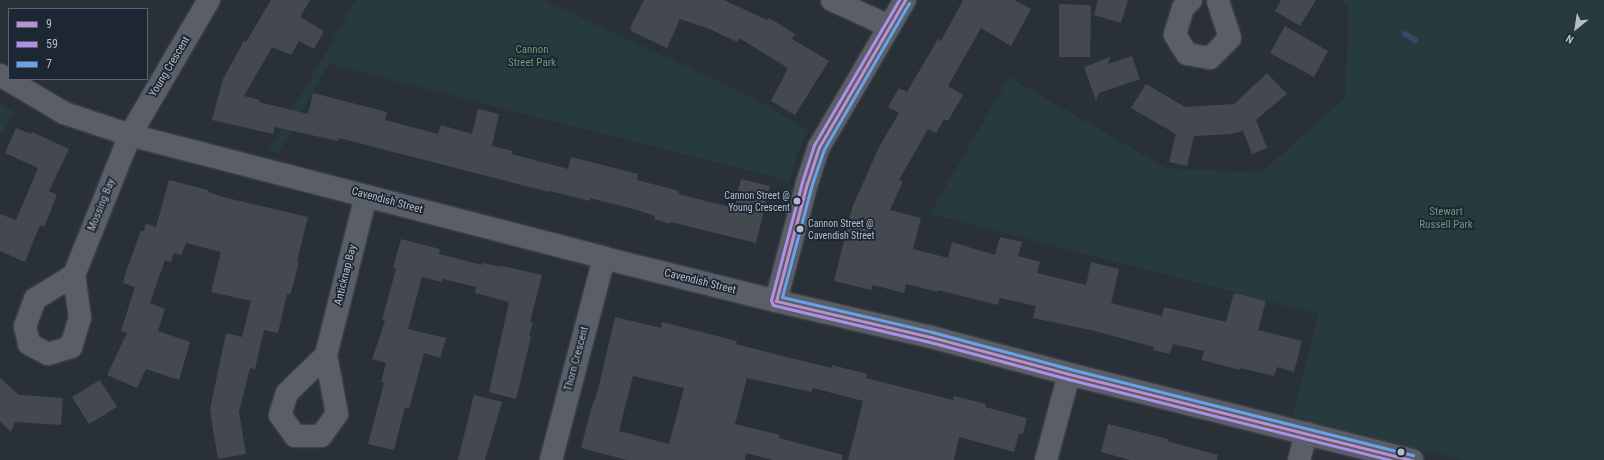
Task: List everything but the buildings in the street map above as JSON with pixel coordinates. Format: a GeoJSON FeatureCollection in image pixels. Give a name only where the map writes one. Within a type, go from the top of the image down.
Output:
{"type":"FeatureCollection","features":[{"type":"Feature","properties":{"kind":"street","name":"Young Crescent"},"geometry":{"type":"LineString","coordinates":[[130,135],[209,0]]}},
{"type":"Feature","properties":{"kind":"street"},"geometry":{"type":"LineString","coordinates":[[832,0],[889,26]]}},
{"type":"Feature","properties":{"kind":"street"},"geometry":{"type":"LineString","coordinates":[[776,302],[807,183],[819,147],[905,0]]}},
{"type":"Feature","properties":{"kind":"street"},"geometry":{"type":"LineString","coordinates":[[1192,0],[1183,8],[1174,35],[1187,54],[1210,58],[1230,38],[1218,0]]}},
{"type":"Feature","properties":{"kind":"street","name":"Cavendish Street"},"geometry":{"type":"LineString","coordinates":[[8,80],[64,113],[130,135],[776,302],[931,337],[1069,374],[1412,460]]}},
{"type":"Feature","properties":{"kind":"street","name":"Mossing Bay"},"geometry":{"type":"LineString","coordinates":[[74,275],[130,135]]}},
{"type":"Feature","properties":{"kind":"street","name":"Anticknap Bay"},"geometry":{"type":"LineString","coordinates":[[326,355],[366,196]]}},
{"type":"Feature","properties":{"kind":"street","name":"Thorn Crescent"},"geometry":{"type":"LineString","coordinates":[[551,460],[604,258]]}},
{"type":"Feature","properties":{"kind":"street"},"geometry":{"type":"LineString","coordinates":[[1046,460],[1069,374]]}},
{"type":"Feature","properties":{"kind":"street"},"geometry":{"type":"LineString","coordinates":[[1299,460],[1306,433]]}},
{"type":"Feature","properties":{"kind":"green space","name":"Cannon Street Park"},"geometry":{"type":"Polygon","coordinates":[[[356,0],[543,0],[758,100],[809,131],[797,154],[789,181],[329,64],[278,153],[269,151],[356,0]]]}},
{"type":"Feature","properties":{"kind":"green space","name":"Stewart Russell Park"},"geometry":{"type":"Polygon","coordinates":[[[1339,0],[1604,0],[1604,460],[1464,460],[1292,417],[1319,314],[930,214],[1009,77],[1166,168],[1261,173],[1346,97],[1348,5],[1339,0]]]}},
{"type":"Feature","properties":{"kind":"green space"},"geometry":{"type":"Polygon","coordinates":[[[0,104],[14,112],[0,136],[0,104]]]}},
{"type":"Feature","properties":{"kind":"waterway"},"geometry":{"type":"LineString","coordinates":[[1405,34],[1415,40]]}},
{"type":"Feature","properties":{"kind":"transit line","name":"59"},"geometry":{"type":"LineString","coordinates":[[899,0],[814,145],[802,182],[771,300],[773,305],[930,342],[1068,379],[1391,460]]}},
{"type":"Feature","properties":{"kind":"transit line","name":"9"},"geometry":{"type":"LineString","coordinates":[[905,0],[819,147],[807,183],[776,301],[931,337],[1069,374],[1412,460]]}},
{"type":"Feature","properties":{"kind":"transit line","name":"7"},"geometry":{"type":"LineString","coordinates":[[909,3],[824,149],[812,184],[782,297],[932,332],[1070,369],[1413,455]]}},
{"type":"Feature","properties":{"kind":"place","name":"Cannon Street @ Young Crescent"},"geometry":{"type":"Point","coordinates":[797,201]}},
{"type":"Feature","properties":{"kind":"place","name":"Cannon Street @ Cavendish Street"},"geometry":{"type":"Point","coordinates":[800,229]}}]}
